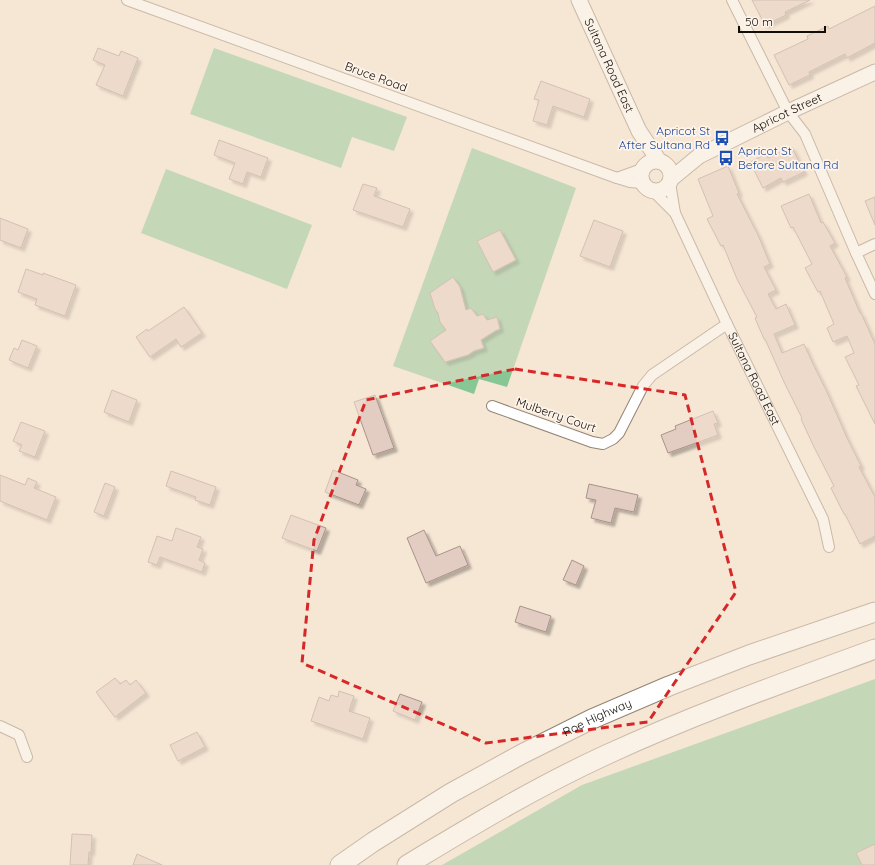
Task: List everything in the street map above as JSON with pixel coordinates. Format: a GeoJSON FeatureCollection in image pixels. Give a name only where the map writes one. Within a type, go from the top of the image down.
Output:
{"type":"FeatureCollection","features":[{"type":"Feature","properties":{"kind":"highway","name":"Roe Highway"},"geometry":{"type":"LineString","coordinates":[[340,865],[373,842],[451,793],[522,754],[592,719],[748,654],[875,612]]}},
{"type":"Feature","properties":{"kind":"highway"},"geometry":{"type":"LineString","coordinates":[[407,865],[534,790],[607,754],[681,721],[875,649]]}},
{"type":"Feature","properties":{"kind":"street","name":"Bruce Road"},"geometry":{"type":"LineString","coordinates":[[127,0],[617,178],[630,182],[651,172]]}},
{"type":"Feature","properties":{"kind":"street","name":"Sultana Road East"},"geometry":{"type":"LineString","coordinates":[[579,0],[639,131],[651,172],[675,213],[727,324],[823,518],[829,547]]}},
{"type":"Feature","properties":{"kind":"street"},"geometry":{"type":"LineString","coordinates":[[732,0],[788,112],[805,134],[875,294]]}},
{"type":"Feature","properties":{"kind":"street","name":"Apricot Street"},"geometry":{"type":"LineString","coordinates":[[699,156],[671,181],[668,187],[662,190],[651,172],[699,156],[788,112],[875,72]]}},
{"type":"Feature","properties":{"kind":"street"},"geometry":{"type":"LineString","coordinates":[[617,178],[668,168],[671,174],[671,181]]}},
{"type":"Feature","properties":{"kind":"street","name":"Sultana Road East"},"geometry":{"type":"LineString","coordinates":[[671,181],[675,213]]}},
{"type":"Feature","properties":{"kind":"street"},"geometry":{"type":"LineString","coordinates":[[856,253],[875,244]]}},
{"type":"Feature","properties":{"kind":"street","name":"Mulberry Court"},"geometry":{"type":"LineString","coordinates":[[492,406],[592,442],[603,444],[613,439],[619,433],[643,386],[652,375],[727,324]]}},
{"type":"Feature","properties":{"kind":"street"},"geometry":{"type":"LineString","coordinates":[[0,726],[19,735],[27,757]]}},
{"type":"Feature","properties":{"kind":"highlighted area"},"geometry":{"type":"Polygon","coordinates":[[[515,369],[685,395],[736,592],[648,722],[486,743],[302,663],[314,540],[366,400],[515,369]]]}},
{"type":"Feature","properties":{"kind":"green space"},"geometry":{"type":"Polygon","coordinates":[[[214,48],[407,117],[394,151],[352,137],[341,168],[190,114],[214,48]]]}},
{"type":"Feature","properties":{"kind":"green space"},"geometry":{"type":"Polygon","coordinates":[[[472,148],[576,188],[507,387],[479,379],[474,394],[393,366],[472,148]]]}},
{"type":"Feature","properties":{"kind":"green space"},"geometry":{"type":"Polygon","coordinates":[[[166,169],[312,225],[287,289],[141,233],[166,169]]]}},
{"type":"Feature","properties":{"kind":"green space"},"geometry":{"type":"Polygon","coordinates":[[[875,679],[875,865],[442,865],[582,785],[875,679]]]}},
{"type":"Feature","properties":{"kind":"building"},"geometry":{"type":"Polygon","coordinates":[[[752,0],[810,0],[785,12],[786,15],[765,25],[752,0]]]}},
{"type":"Feature","properties":{"kind":"building"},"geometry":{"type":"Polygon","coordinates":[[[875,6],[875,43],[847,58],[845,54],[809,72],[810,75],[789,85],[774,55],[808,39],[807,36],[828,26],[829,29],[875,6]]]}},
{"type":"Feature","properties":{"kind":"building"},"geometry":{"type":"Polygon","coordinates":[[[98,48],[119,56],[121,51],[138,58],[123,96],[96,85],[105,65],[93,60],[98,48]]]}},
{"type":"Feature","properties":{"kind":"building"},"geometry":{"type":"Polygon","coordinates":[[[541,81],[590,99],[584,117],[553,106],[547,125],[533,121],[539,100],[534,99],[541,81]]]}},
{"type":"Feature","properties":{"kind":"building"},"geometry":{"type":"Polygon","coordinates":[[[219,140],[268,158],[261,177],[247,172],[243,184],[229,179],[235,163],[214,155],[219,140]]]}},
{"type":"Feature","properties":{"kind":"building"},"geometry":{"type":"Polygon","coordinates":[[[792,147],[804,172],[783,182],[781,178],[763,188],[750,162],[766,154],[768,158],[792,147]]]}},
{"type":"Feature","properties":{"kind":"building"},"geometry":{"type":"Polygon","coordinates":[[[728,166],[739,193],[737,194],[758,235],[770,264],[764,267],[776,290],[768,294],[776,309],[786,304],[795,325],[774,334],[782,353],[804,344],[861,466],[859,467],[875,497],[875,536],[860,544],[831,488],[834,486],[814,447],[801,419],[802,418],[764,339],[755,318],[757,317],[737,279],[723,245],[721,246],[707,219],[713,216],[698,179],[728,166]]]}},
{"type":"Feature","properties":{"kind":"building"},"geometry":{"type":"Polygon","coordinates":[[[363,184],[377,188],[374,196],[410,209],[403,227],[353,210],[363,184]]]}},
{"type":"Feature","properties":{"kind":"building"},"geometry":{"type":"Polygon","coordinates":[[[809,194],[821,223],[823,222],[835,243],[830,246],[847,277],[845,278],[875,344],[875,424],[856,386],[859,385],[845,357],[854,353],[847,336],[833,342],[827,328],[834,324],[820,291],[818,292],[805,268],[812,264],[793,227],[791,228],[781,206],[809,194]]]}},
{"type":"Feature","properties":{"kind":"building"},"geometry":{"type":"Polygon","coordinates":[[[875,197],[875,225],[865,201],[875,197]]]}},
{"type":"Feature","properties":{"kind":"building"},"geometry":{"type":"Polygon","coordinates":[[[0,218],[28,229],[21,248],[0,240],[0,218]]]}},
{"type":"Feature","properties":{"kind":"building"},"geometry":{"type":"Polygon","coordinates":[[[594,220],[623,231],[610,267],[580,256],[594,220]]]}},
{"type":"Feature","properties":{"kind":"building"},"geometry":{"type":"Polygon","coordinates":[[[500,230],[516,260],[493,272],[477,241],[500,230]]]}},
{"type":"Feature","properties":{"kind":"building"},"geometry":{"type":"Polygon","coordinates":[[[26,269],[43,275],[43,273],[76,285],[65,316],[35,305],[37,299],[18,292],[26,269]]]}},
{"type":"Feature","properties":{"kind":"building"},"geometry":{"type":"Polygon","coordinates":[[[453,277],[460,287],[466,310],[471,308],[477,316],[483,314],[487,320],[497,317],[500,329],[481,340],[484,348],[445,362],[430,341],[446,330],[440,322],[430,293],[453,277]]]}},
{"type":"Feature","properties":{"kind":"building"},"geometry":{"type":"Polygon","coordinates":[[[184,307],[202,333],[181,347],[176,339],[150,357],[136,337],[147,329],[148,331],[184,307]]]}},
{"type":"Feature","properties":{"kind":"building"},"geometry":{"type":"Polygon","coordinates":[[[22,340],[37,346],[28,368],[9,360],[14,348],[18,350],[22,340]]]}},
{"type":"Feature","properties":{"kind":"building"},"geometry":{"type":"Polygon","coordinates":[[[112,390],[137,400],[129,422],[104,412],[112,390]]]}},
{"type":"Feature","properties":{"kind":"building"},"geometry":{"type":"Polygon","coordinates":[[[375,395],[394,448],[373,455],[354,402],[375,395]]]}},
{"type":"Feature","properties":{"kind":"building"},"geometry":{"type":"Polygon","coordinates":[[[713,411],[718,423],[714,424],[718,435],[668,453],[661,435],[676,429],[675,426],[713,411]]]}},
{"type":"Feature","properties":{"kind":"building"},"geometry":{"type":"Polygon","coordinates":[[[21,422],[45,431],[35,457],[19,451],[22,445],[13,441],[21,422]]]}},
{"type":"Feature","properties":{"kind":"building"},"geometry":{"type":"Polygon","coordinates":[[[333,470],[358,480],[356,485],[366,489],[359,505],[325,492],[333,470]]]}},
{"type":"Feature","properties":{"kind":"building"},"geometry":{"type":"Polygon","coordinates":[[[171,471],[216,487],[210,505],[195,500],[196,497],[166,486],[171,471]]]}},
{"type":"Feature","properties":{"kind":"building"},"geometry":{"type":"Polygon","coordinates":[[[0,475],[25,485],[28,478],[37,482],[34,488],[56,497],[47,520],[0,501],[0,475]]]}},
{"type":"Feature","properties":{"kind":"building"},"geometry":{"type":"Polygon","coordinates":[[[105,483],[115,487],[104,516],[94,512],[105,483]]]}},
{"type":"Feature","properties":{"kind":"building"},"geometry":{"type":"Polygon","coordinates":[[[589,484],[638,495],[634,512],[615,508],[611,523],[591,518],[596,500],[586,498],[589,484]]]}},
{"type":"Feature","properties":{"kind":"building"},"geometry":{"type":"Polygon","coordinates":[[[291,515],[326,528],[317,551],[282,538],[291,515]]]}},
{"type":"Feature","properties":{"kind":"building"},"geometry":{"type":"Polygon","coordinates":[[[176,528],[201,537],[197,547],[203,549],[199,560],[205,563],[202,572],[160,557],[157,565],[148,562],[157,536],[172,541],[176,528]]]}},
{"type":"Feature","properties":{"kind":"building"},"geometry":{"type":"Polygon","coordinates":[[[424,530],[436,556],[460,546],[468,565],[426,583],[407,538],[424,530]]]}},
{"type":"Feature","properties":{"kind":"building"},"geometry":{"type":"Polygon","coordinates":[[[572,560],[584,566],[576,585],[563,580],[572,560]]]}},
{"type":"Feature","properties":{"kind":"building"},"geometry":{"type":"Polygon","coordinates":[[[520,606],[551,616],[546,632],[515,622],[520,606]]]}},
{"type":"Feature","properties":{"kind":"building"},"geometry":{"type":"Polygon","coordinates":[[[115,678],[120,684],[126,680],[130,685],[136,680],[146,693],[115,717],[96,692],[115,678]]]}},
{"type":"Feature","properties":{"kind":"building"},"geometry":{"type":"Polygon","coordinates":[[[339,691],[354,696],[349,711],[370,718],[363,739],[311,721],[319,697],[329,701],[331,695],[338,697],[339,691]]]}},
{"type":"Feature","properties":{"kind":"building"},"geometry":{"type":"Polygon","coordinates":[[[400,694],[422,702],[415,720],[393,711],[400,694]]]}},
{"type":"Feature","properties":{"kind":"building"},"geometry":{"type":"Polygon","coordinates":[[[197,732],[205,747],[178,761],[170,745],[197,732]]]}},
{"type":"Feature","properties":{"kind":"building"},"geometry":{"type":"Polygon","coordinates":[[[72,834],[92,835],[91,852],[89,852],[88,865],[70,865],[72,834]]]}},
{"type":"Feature","properties":{"kind":"building"},"geometry":{"type":"Polygon","coordinates":[[[875,844],[875,865],[862,865],[856,853],[875,844]]]}},
{"type":"Feature","properties":{"kind":"building"},"geometry":{"type":"Polygon","coordinates":[[[137,854],[162,865],[133,865],[137,854]]]}},
{"type":"Feature","properties":{"kind":"place","name":"Apricot St After Sultana Rd"},"geometry":{"type":"Point","coordinates":[722,138]}},
{"type":"Feature","properties":{"kind":"place","name":"Apricot St Before Sultana Rd"},"geometry":{"type":"Point","coordinates":[726,158]}}]}
